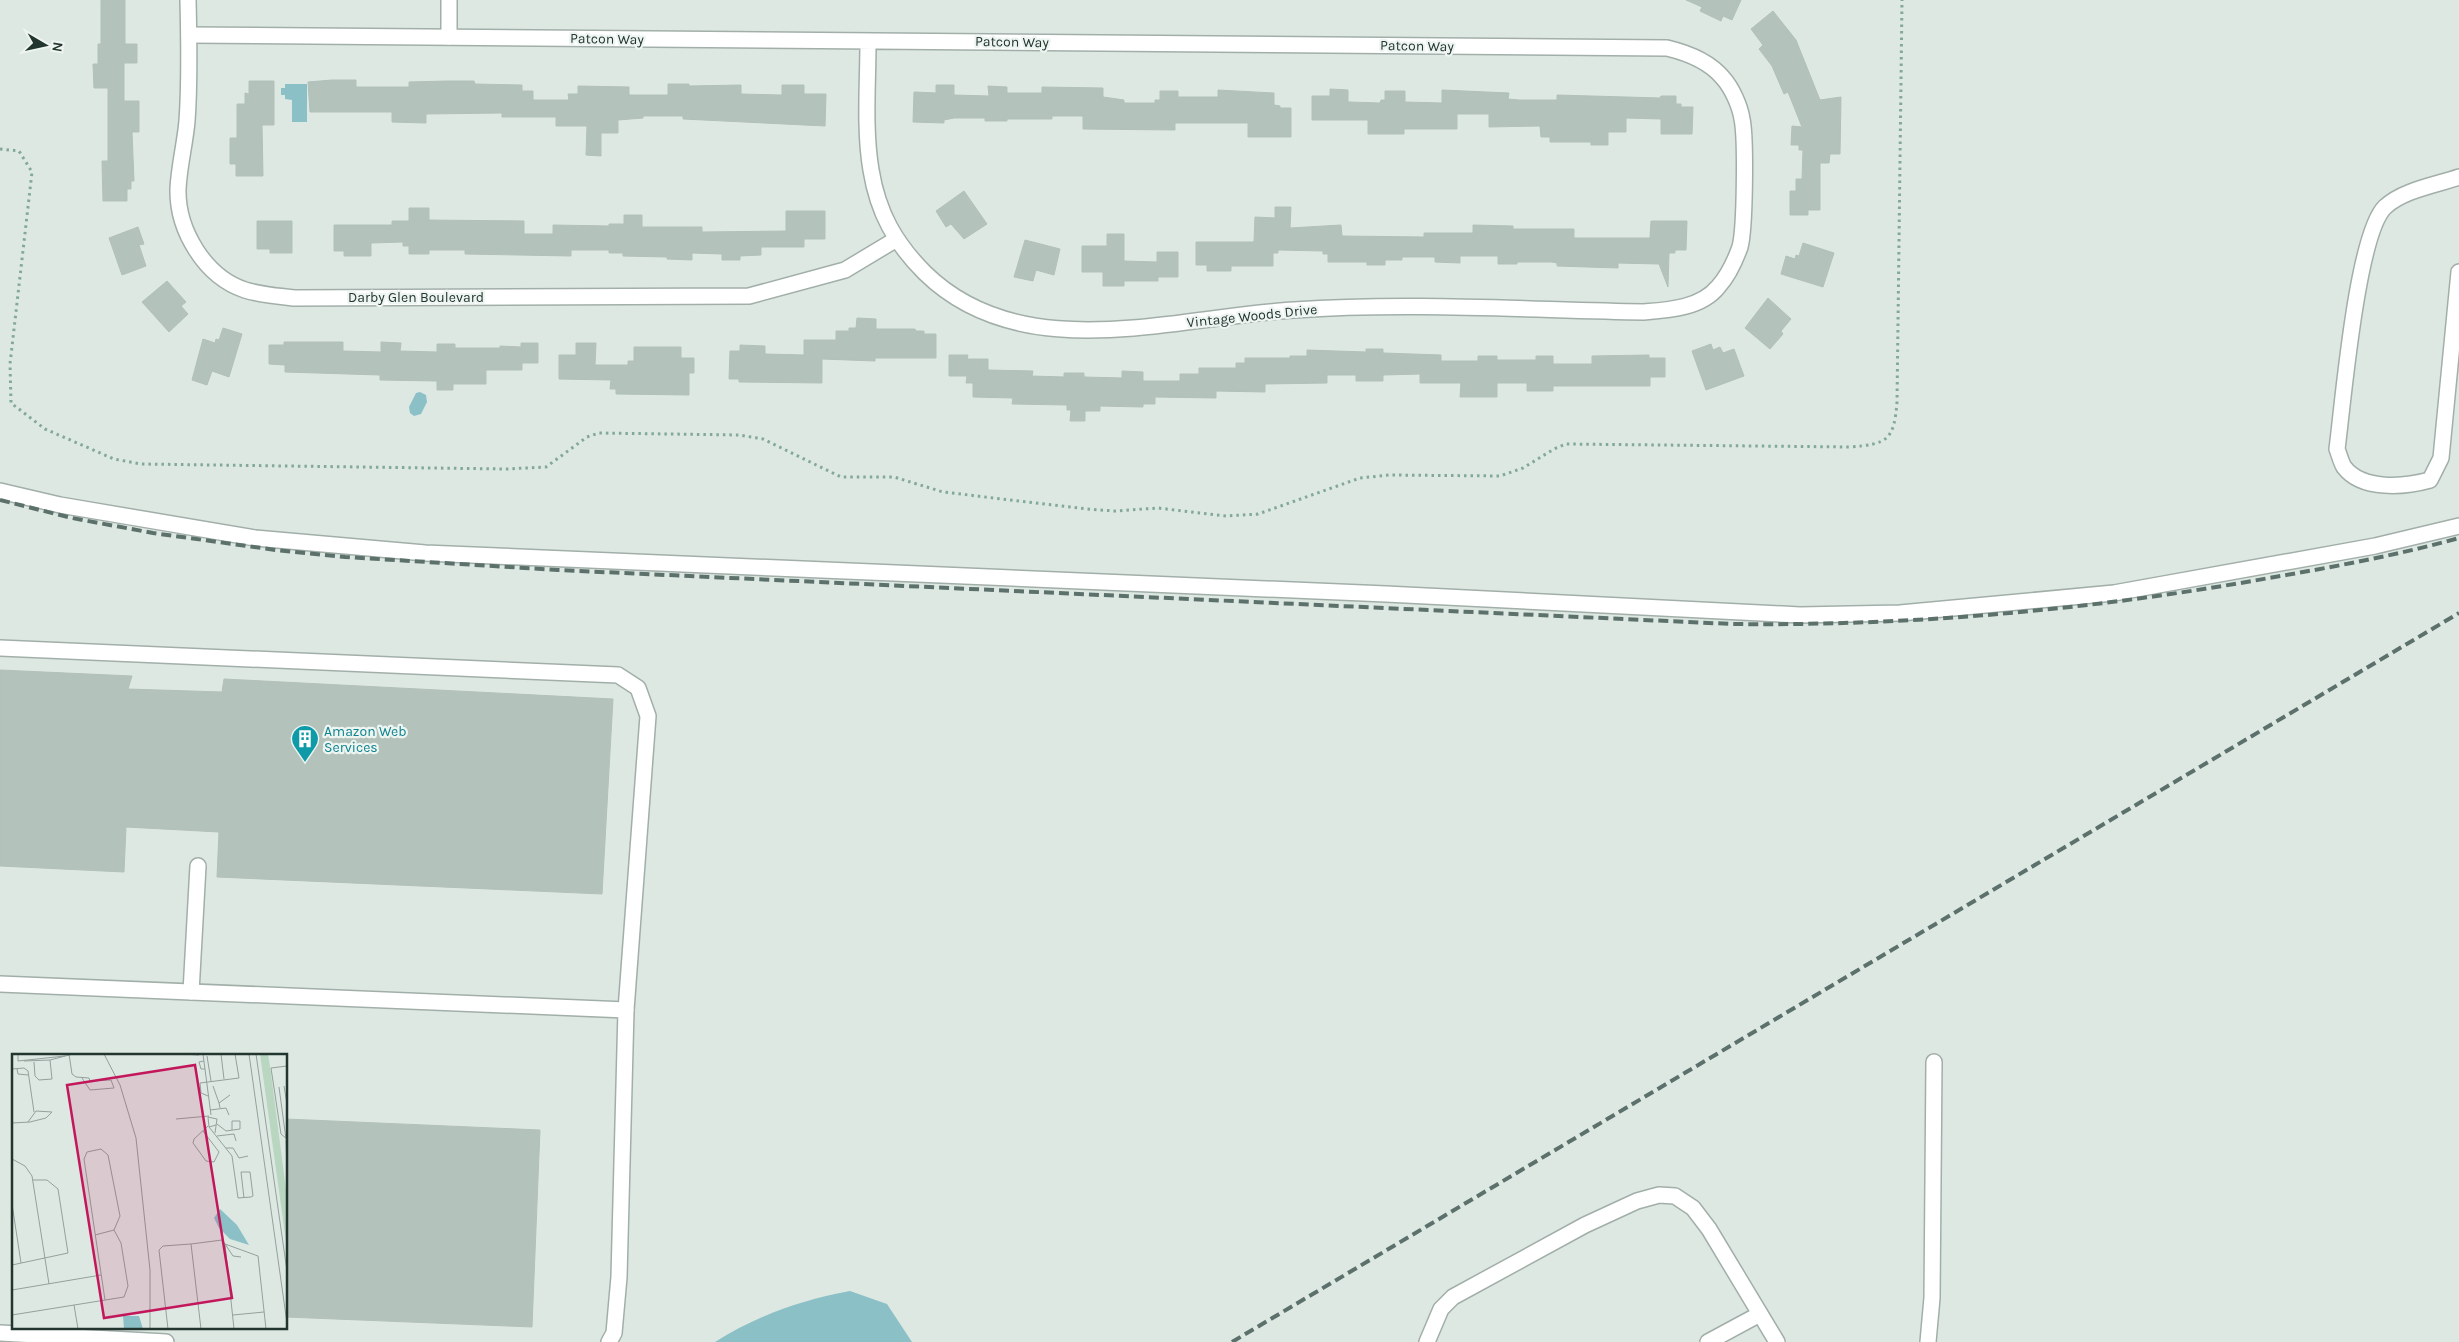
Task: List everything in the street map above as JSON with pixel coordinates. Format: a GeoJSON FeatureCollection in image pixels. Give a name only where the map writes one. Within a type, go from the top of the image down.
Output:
{"type":"FeatureCollection","features":[{"type":"Feature","properties":{"kind":"street","name":"Darby Glen Boulevard"},"geometry":{"type":"LineString","coordinates":[[188,0],[188,104],[178,191],[180,216],[190,240],[203,260],[223,278],[244,290],[294,298],[749,296],[845,270],[895,240]]}},
{"type":"Feature","properties":{"kind":"street"},"geometry":{"type":"LineString","coordinates":[[449,0],[449,36]]}},
{"type":"Feature","properties":{"kind":"street","name":"Patcon Way"},"geometry":{"type":"LineString","coordinates":[[189,35],[1667,48],[1688,53],[1708,64],[1724,78],[1735,97],[1743,119],[1744,176]]}},
{"type":"Feature","properties":{"kind":"street","name":"Vintage Woods Drive"},"geometry":{"type":"LineString","coordinates":[[868,42],[871,170],[882,212],[895,240],[937,284],[967,305],[1028,327],[1062,330],[1143,328],[1218,317],[1294,310],[1369,307],[1644,312],[1673,309],[1694,303],[1717,288],[1730,270],[1740,246],[1744,176]]}},
{"type":"Feature","properties":{"kind":"street"},"geometry":{"type":"LineString","coordinates":[[2459,177],[2396,198],[2384,208],[2372,226],[2358,289],[2337,449],[2344,466],[2354,477],[2383,486],[2409,486],[2430,480],[2441,458],[2459,272]]}},
{"type":"Feature","properties":{"kind":"street"},"geometry":{"type":"LineString","coordinates":[[0,491],[60,505],[255,538],[425,553],[1376,594],[1800,615],[1900,613],[2114,593],[2375,546],[2459,526]]}},
{"type":"Feature","properties":{"kind":"street"},"geometry":{"type":"LineString","coordinates":[[0,648],[618,676],[638,688],[648,716],[626,1010],[619,1277],[614,1332],[609,1342]]}},
{"type":"Feature","properties":{"kind":"street"},"geometry":{"type":"LineString","coordinates":[[191,992],[198,866]]}},
{"type":"Feature","properties":{"kind":"street"},"geometry":{"type":"LineString","coordinates":[[0,984],[626,1010]]}},
{"type":"Feature","properties":{"kind":"street"},"geometry":{"type":"LineString","coordinates":[[1928,1342],[1932,1298],[1934,1062]]}},
{"type":"Feature","properties":{"kind":"street"},"geometry":{"type":"LineString","coordinates":[[1427,1342],[1441,1309],[1453,1298],[1585,1225],[1638,1201],[1659,1195],[1675,1196],[1693,1208],[1709,1229],[1777,1342]]}},
{"type":"Feature","properties":{"kind":"street"},"geometry":{"type":"LineString","coordinates":[[1708,1342],[1760,1314]]}},
{"type":"Feature","properties":{"kind":"street"},"geometry":{"type":"LineString","coordinates":[[0,1333],[166,1342]]}},
{"type":"Feature","properties":{"kind":"path"},"geometry":{"type":"LineString","coordinates":[[0,149],[19,151],[32,172],[10,364],[11,404],[45,428],[114,459],[141,464],[506,469],[546,467],[587,437],[599,433],[739,435],[763,439],[841,477],[894,477],[943,492],[1087,509],[1115,511],[1158,508],[1226,516],[1249,516],[1360,478],[1389,474],[1500,476],[1523,468],[1566,444],[1850,447],[1873,445],[1885,440],[1892,434],[1896,422],[1897,402],[1902,0]]}},
{"type":"Feature","properties":{"kind":"water"},"geometry":{"type":"Polygon","coordinates":[[[285,84],[307,84],[307,122],[292,122],[292,100],[285,99],[285,95],[281,95],[281,88],[285,88],[285,84]]]}},
{"type":"Feature","properties":{"kind":"water"},"geometry":{"type":"Polygon","coordinates":[[[420,392],[426,395],[427,402],[421,414],[414,416],[410,413],[409,407],[416,393],[420,392]]]}},
{"type":"Feature","properties":{"kind":"water"},"geometry":{"type":"Polygon","coordinates":[[[850,1291],[887,1304],[912,1342],[715,1342],[746,1324],[779,1310],[814,1299],[850,1291]]]}},
{"type":"Feature","properties":{"kind":"building"},"geometry":{"type":"Polygon","coordinates":[[[101,0],[125,0],[125,44],[137,44],[137,63],[124,63],[124,101],[139,101],[139,132],[132,132],[134,181],[131,181],[131,189],[127,189],[127,201],[103,201],[102,161],[108,161],[108,88],[94,88],[93,64],[98,64],[98,44],[101,44],[101,0]]]}},
{"type":"Feature","properties":{"kind":"building"},"geometry":{"type":"Polygon","coordinates":[[[1686,0],[1741,0],[1732,20],[1723,16],[1721,21],[1700,11],[1702,7],[1686,0]]]}},
{"type":"Feature","properties":{"kind":"building"},"geometry":{"type":"Polygon","coordinates":[[[1773,11],[1796,40],[1820,100],[1841,97],[1840,154],[1830,154],[1829,163],[1820,163],[1820,210],[1808,210],[1808,215],[1790,215],[1790,191],[1796,191],[1796,179],[1802,179],[1803,150],[1799,150],[1799,145],[1791,145],[1792,126],[1802,127],[1788,92],[1784,94],[1772,66],[1759,49],[1763,45],[1751,29],[1773,11]]]}},
{"type":"Feature","properties":{"kind":"building"},"geometry":{"type":"Polygon","coordinates":[[[356,80],[356,87],[409,87],[409,82],[447,81],[474,81],[475,84],[522,85],[522,91],[533,91],[533,100],[569,100],[568,94],[578,94],[578,86],[629,87],[629,95],[668,95],[668,84],[689,84],[689,86],[741,85],[741,94],[782,95],[782,85],[804,85],[804,94],[826,94],[825,126],[683,119],[683,116],[643,116],[643,118],[618,120],[618,133],[601,133],[601,156],[586,155],[587,126],[556,126],[556,117],[502,117],[502,113],[426,114],[426,123],[392,122],[392,112],[310,112],[308,82],[356,80]]]}},
{"type":"Feature","properties":{"kind":"building"},"geometry":{"type":"Polygon","coordinates":[[[249,81],[274,81],[274,125],[262,125],[263,176],[236,176],[236,164],[230,164],[230,138],[237,138],[237,104],[245,104],[245,93],[249,94],[249,81]]]}},
{"type":"Feature","properties":{"kind":"building"},"geometry":{"type":"Polygon","coordinates":[[[936,85],[954,85],[954,95],[989,96],[988,86],[1007,87],[1007,93],[1042,93],[1042,87],[1103,88],[1103,97],[1124,100],[1124,103],[1155,103],[1155,100],[1160,100],[1160,91],[1178,91],[1178,97],[1218,97],[1218,90],[1274,93],[1274,105],[1280,106],[1280,108],[1291,108],[1291,137],[1248,137],[1248,123],[1175,123],[1175,130],[1083,129],[1083,116],[1052,116],[1052,119],[1007,119],[1007,121],[985,121],[985,118],[954,118],[944,120],[944,123],[913,122],[914,92],[936,93],[936,85]]]}},
{"type":"Feature","properties":{"kind":"building"},"geometry":{"type":"Polygon","coordinates":[[[1330,89],[1348,90],[1348,102],[1380,103],[1381,100],[1385,100],[1385,91],[1405,91],[1405,102],[1442,103],[1442,90],[1509,93],[1508,99],[1519,100],[1557,100],[1557,95],[1660,98],[1661,96],[1676,96],[1676,104],[1681,104],[1681,107],[1693,107],[1692,134],[1661,134],[1661,119],[1626,118],[1626,132],[1608,132],[1608,145],[1591,145],[1591,142],[1550,142],[1550,137],[1541,137],[1540,126],[1489,127],[1489,114],[1457,114],[1457,129],[1404,129],[1404,134],[1368,134],[1368,120],[1312,120],[1312,96],[1330,96],[1330,89]]]}},
{"type":"Feature","properties":{"kind":"building"},"geometry":{"type":"Polygon","coordinates":[[[964,191],[987,224],[964,239],[951,224],[946,227],[936,211],[964,191]]]}},
{"type":"Feature","properties":{"kind":"building"},"geometry":{"type":"Polygon","coordinates":[[[1275,207],[1291,207],[1290,228],[1341,225],[1342,236],[1424,237],[1424,233],[1473,233],[1473,225],[1513,226],[1513,229],[1574,229],[1574,238],[1650,238],[1651,221],[1687,221],[1686,250],[1675,250],[1675,253],[1669,253],[1668,287],[1659,264],[1618,263],[1618,268],[1557,266],[1557,263],[1552,262],[1498,264],[1498,256],[1460,256],[1460,263],[1435,262],[1435,257],[1402,257],[1402,260],[1385,260],[1385,265],[1367,265],[1367,262],[1328,262],[1328,254],[1323,254],[1323,251],[1278,250],[1278,253],[1273,253],[1273,266],[1231,266],[1231,271],[1207,271],[1207,265],[1196,265],[1196,242],[1254,242],[1255,217],[1275,218],[1275,207]]]}},
{"type":"Feature","properties":{"kind":"building"},"geometry":{"type":"Polygon","coordinates":[[[409,208],[429,208],[429,220],[524,221],[524,234],[553,234],[553,225],[609,226],[609,224],[624,224],[624,215],[642,215],[642,227],[702,227],[702,232],[786,231],[786,211],[825,211],[825,239],[804,239],[804,247],[761,247],[761,255],[740,256],[740,260],[722,260],[722,254],[692,253],[692,260],[667,259],[667,257],[623,256],[623,253],[609,253],[609,250],[571,250],[571,256],[465,254],[465,250],[429,250],[429,254],[409,254],[409,246],[403,246],[403,242],[371,243],[371,256],[344,256],[344,251],[334,251],[334,225],[392,225],[392,221],[409,221],[409,208]]]}},
{"type":"Feature","properties":{"kind":"building"},"geometry":{"type":"Polygon","coordinates":[[[257,221],[292,221],[292,253],[270,253],[270,249],[257,249],[257,221]]]}},
{"type":"Feature","properties":{"kind":"building"},"geometry":{"type":"Polygon","coordinates":[[[138,227],[144,244],[139,245],[146,266],[122,275],[109,238],[138,227]]]}},
{"type":"Feature","properties":{"kind":"building"},"geometry":{"type":"Polygon","coordinates":[[[1107,234],[1124,234],[1124,261],[1157,262],[1157,252],[1178,252],[1178,277],[1158,277],[1158,281],[1124,281],[1124,286],[1103,286],[1103,272],[1082,272],[1082,246],[1107,246],[1107,234]]]}},
{"type":"Feature","properties":{"kind":"building"},"geometry":{"type":"Polygon","coordinates":[[[1025,240],[1060,249],[1054,275],[1036,270],[1033,281],[1014,277],[1025,240]]]}},
{"type":"Feature","properties":{"kind":"building"},"geometry":{"type":"Polygon","coordinates":[[[1803,243],[1834,253],[1823,287],[1781,274],[1786,256],[1795,259],[1796,255],[1799,256],[1803,243]]]}},
{"type":"Feature","properties":{"kind":"building"},"geometry":{"type":"Polygon","coordinates":[[[167,281],[186,302],[181,306],[188,314],[169,332],[142,302],[167,281]]]}},
{"type":"Feature","properties":{"kind":"building"},"geometry":{"type":"Polygon","coordinates":[[[1768,298],[1791,319],[1781,331],[1783,334],[1770,349],[1745,328],[1768,298]]]}},
{"type":"Feature","properties":{"kind":"building"},"geometry":{"type":"Polygon","coordinates":[[[857,318],[876,319],[876,329],[915,329],[916,331],[924,331],[924,334],[936,334],[936,358],[875,358],[875,361],[822,359],[822,383],[739,382],[739,379],[729,379],[730,351],[740,351],[740,345],[765,346],[765,354],[804,355],[804,340],[836,340],[836,331],[849,331],[849,328],[856,328],[857,318]]]}},
{"type":"Feature","properties":{"kind":"building"},"geometry":{"type":"Polygon","coordinates":[[[223,328],[242,334],[229,377],[212,371],[207,385],[192,380],[203,339],[215,343],[216,339],[219,340],[223,328]]]}},
{"type":"Feature","properties":{"kind":"building"},"geometry":{"type":"Polygon","coordinates":[[[284,342],[343,342],[343,351],[381,352],[381,342],[401,343],[400,351],[437,352],[437,344],[455,344],[455,348],[500,348],[500,346],[521,347],[521,343],[538,343],[538,363],[522,363],[522,370],[486,370],[486,384],[453,384],[453,390],[437,390],[437,381],[380,380],[380,375],[285,372],[285,365],[269,364],[269,345],[284,345],[284,342]]]}},
{"type":"Feature","properties":{"kind":"building"},"geometry":{"type":"Polygon","coordinates":[[[576,343],[596,343],[595,365],[628,365],[628,361],[634,361],[634,347],[681,347],[681,358],[694,358],[694,373],[689,373],[689,395],[616,394],[616,389],[610,389],[611,380],[559,379],[559,355],[576,355],[576,343]]]}},
{"type":"Feature","properties":{"kind":"building"},"geometry":{"type":"Polygon","coordinates":[[[1711,344],[1713,350],[1720,347],[1723,353],[1734,349],[1744,376],[1706,390],[1692,351],[1711,344]]]}},
{"type":"Feature","properties":{"kind":"building"},"geometry":{"type":"Polygon","coordinates":[[[1366,349],[1383,349],[1383,353],[1441,355],[1441,361],[1478,361],[1478,356],[1497,356],[1497,360],[1536,360],[1536,356],[1553,356],[1553,364],[1592,364],[1592,356],[1649,355],[1649,358],[1665,358],[1665,377],[1650,377],[1650,386],[1553,386],[1553,391],[1527,391],[1527,383],[1497,383],[1497,397],[1460,397],[1461,383],[1420,383],[1420,374],[1383,375],[1383,381],[1356,381],[1356,375],[1327,375],[1327,383],[1265,384],[1265,392],[1216,391],[1216,398],[1155,397],[1155,404],[1143,404],[1143,407],[1100,406],[1100,411],[1085,411],[1085,421],[1070,421],[1071,410],[1067,410],[1067,405],[1012,404],[1013,398],[973,397],[973,383],[966,383],[967,376],[949,376],[949,355],[968,355],[967,359],[988,359],[988,370],[1033,371],[1032,376],[1064,377],[1064,373],[1084,373],[1084,377],[1122,378],[1122,371],[1143,372],[1143,381],[1180,381],[1180,374],[1199,374],[1199,368],[1236,368],[1236,363],[1245,363],[1245,358],[1307,356],[1307,350],[1366,352],[1366,349]]]}},
{"type":"Feature","properties":{"kind":"building","name":"Amazon Web Services"},"geometry":{"type":"Polygon","coordinates":[[[0,670],[132,676],[128,689],[222,692],[224,679],[613,699],[602,894],[217,877],[219,832],[126,827],[124,872],[0,866],[0,670]]]}},
{"type":"Feature","properties":{"kind":"building"},"geometry":{"type":"Polygon","coordinates":[[[288,1119],[540,1130],[532,1327],[288,1317],[288,1119]]]}},
{"type":"Feature","properties":{"kind":"railway"},"geometry":{"type":"LineString","coordinates":[[0,500],[72,518],[153,533],[276,550],[345,557],[558,570],[1732,624],[1797,624],[1928,619],[2122,601],[2187,592],[2330,567],[2382,557],[2459,538]]}},
{"type":"Feature","properties":{"kind":"railway"},"geometry":{"type":"LineString","coordinates":[[1232,1342],[2459,613]]}},
{"type":"Feature","properties":{"kind":"place","name":"Amazon Web Services"},"geometry":{"type":"Point","coordinates":[305,763]}}]}
